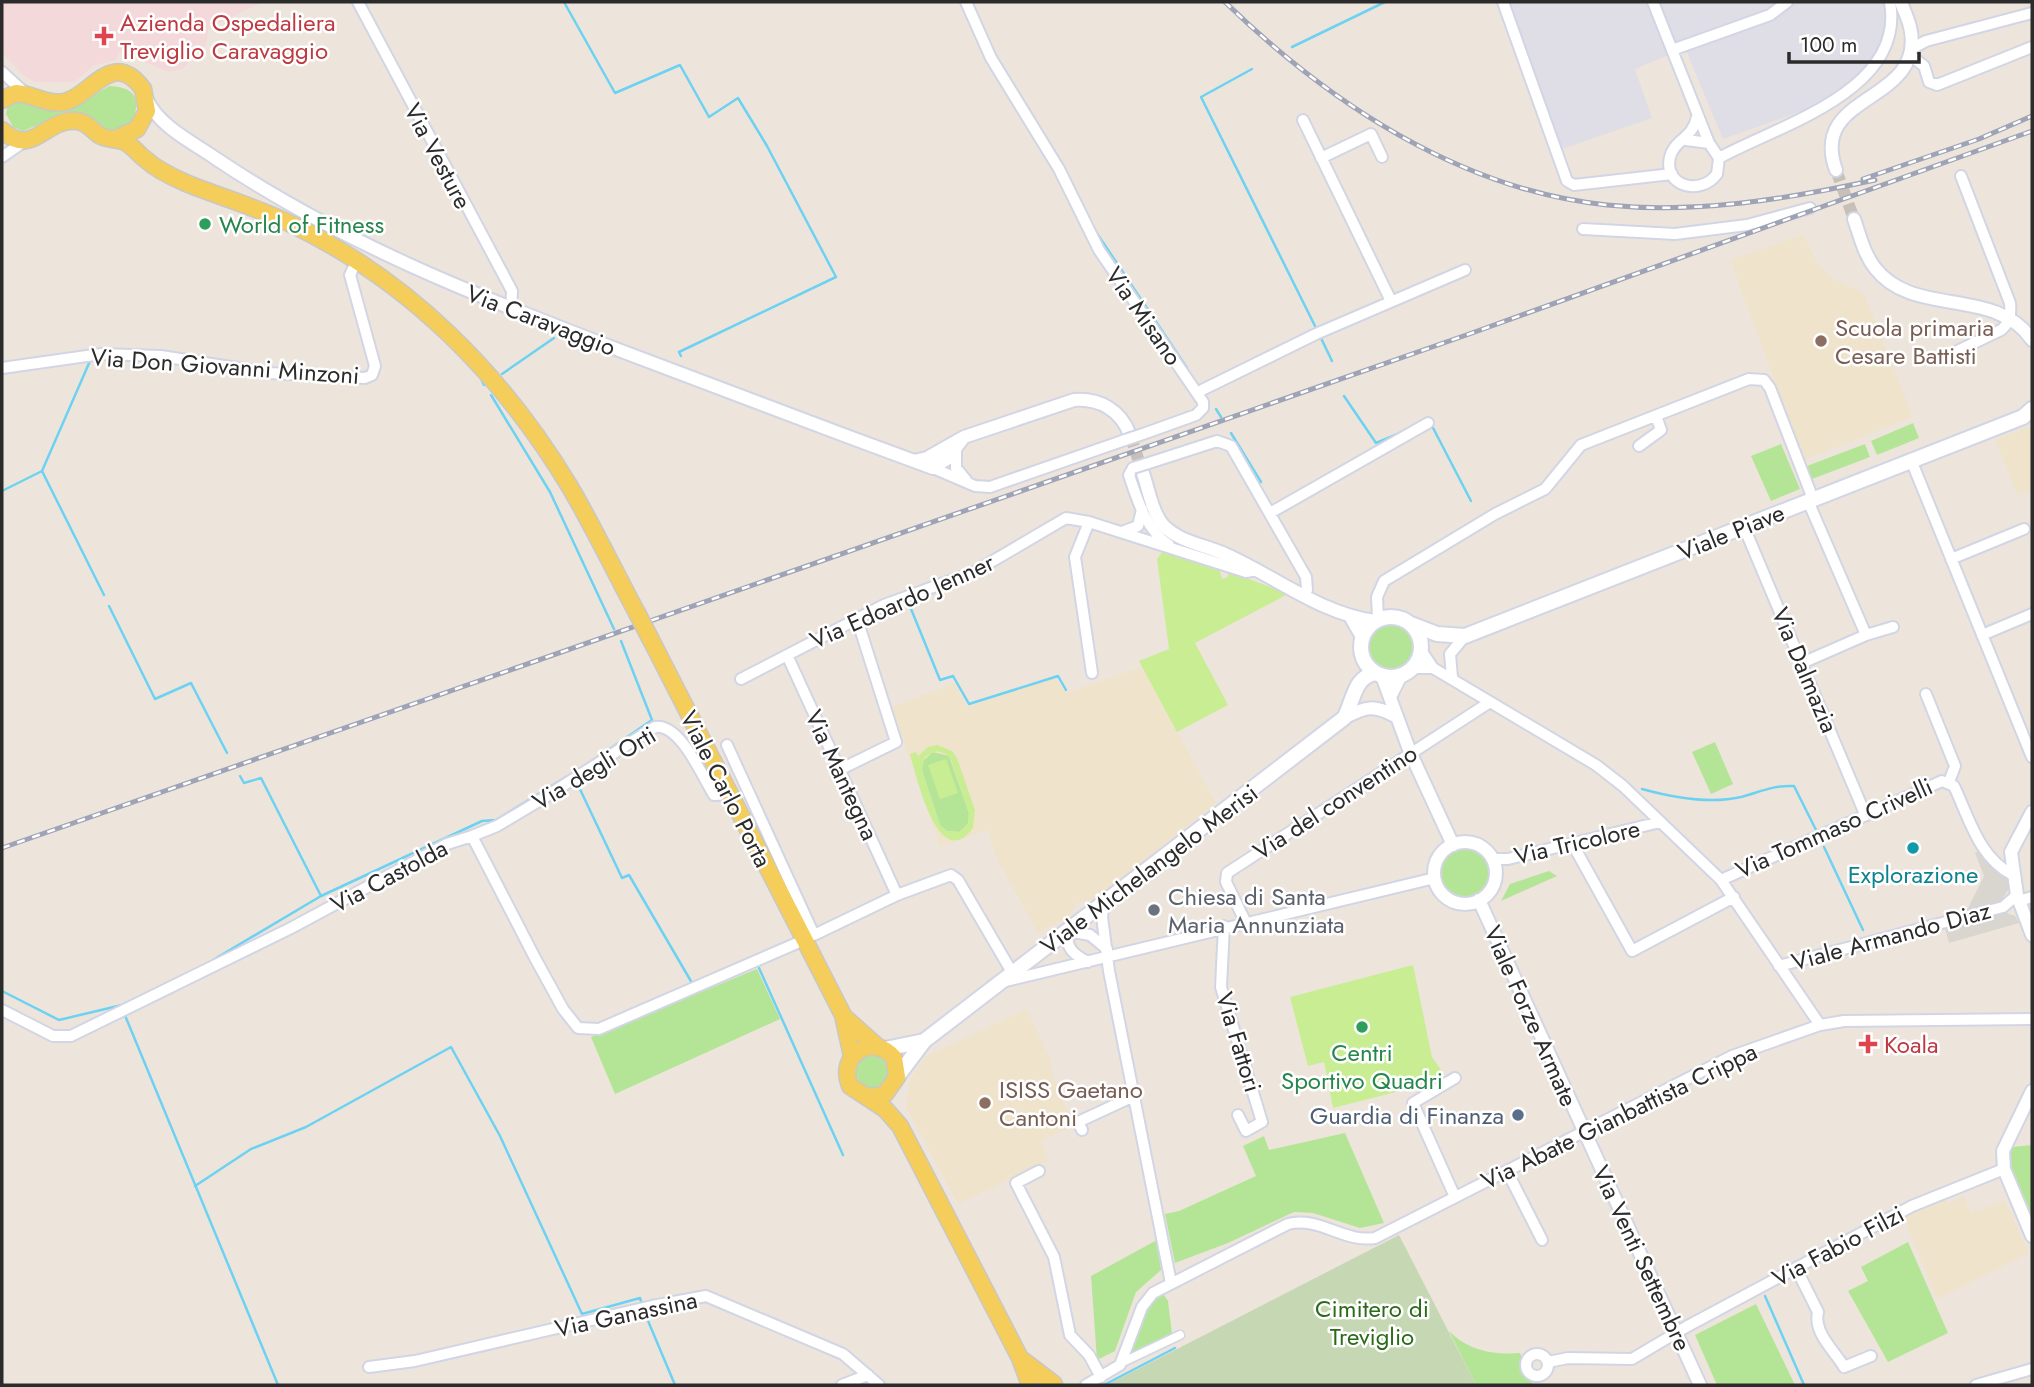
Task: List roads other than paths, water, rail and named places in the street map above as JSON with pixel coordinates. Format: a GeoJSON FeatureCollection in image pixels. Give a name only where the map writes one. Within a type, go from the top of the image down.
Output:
{"type":"FeatureCollection","features":[{"type":"Feature","properties":{"kind":"main road","name":"Via Caravaggio"},"geometry":{"type":"LineString","coordinates":[[4,99],[25,93],[46,102],[65,102],[82,94],[97,79],[115,73],[138,83],[148,100]]}},
{"type":"Feature","properties":{"kind":"main road"},"geometry":{"type":"LineString","coordinates":[[114,139],[133,132],[141,124],[147,111],[148,100]]}},
{"type":"Feature","properties":{"kind":"main road","name":"Via Caravaggio"},"geometry":{"type":"LineString","coordinates":[[24,141],[37,137],[50,126],[78,121],[102,136],[129,145],[160,170],[186,183],[289,222],[356,260],[421,308],[484,369],[523,416],[570,488],[637,613]]}},
{"type":"Feature","properties":{"kind":"main road"},"geometry":{"type":"LineString","coordinates":[[141,124],[142,145],[160,170]]}},
{"type":"Feature","properties":{"kind":"main road"},"geometry":{"type":"LineString","coordinates":[[2,130],[16,141],[24,141]]}},
{"type":"Feature","properties":{"kind":"main road","name":"Viale Piave"},"geometry":{"type":"LineString","coordinates":[[1411,624],[1437,634],[1465,636],[2029,414]]}},
{"type":"Feature","properties":{"kind":"main road","name":"Viale Carlo Porta"},"geometry":{"type":"LineString","coordinates":[[637,613],[843,1015]]}},
{"type":"Feature","properties":{"kind":"main road"},"geometry":{"type":"LineString","coordinates":[[1379,674],[1363,657],[1362,637],[1376,620],[1399,617],[1411,624],[1421,646]]}},
{"type":"Feature","properties":{"kind":"main road"},"geometry":{"type":"LineString","coordinates":[[1344,718],[1357,684],[1363,676],[1407,672],[1421,646],[1437,634]]}},
{"type":"Feature","properties":{"kind":"main road"},"geometry":{"type":"LineString","coordinates":[[1357,684],[1354,677],[1357,664],[1363,657]]}},
{"type":"Feature","properties":{"kind":"main road","name":"Viale Michelangelo Merisi"},"geometry":{"type":"LineString","coordinates":[[896,1080],[924,1041],[1344,718]]}},
{"type":"Feature","properties":{"kind":"main road"},"geometry":{"type":"LineString","coordinates":[[843,1015],[894,1058],[901,1126]]}},
{"type":"Feature","properties":{"kind":"main road"},"geometry":{"type":"LineString","coordinates":[[843,1015],[852,1056]]}},
{"type":"Feature","properties":{"kind":"main road","name":"Viale Michelangelo Merisi"},"geometry":{"type":"LineString","coordinates":[[881,1048],[924,1041]]}},
{"type":"Feature","properties":{"kind":"main road"},"geometry":{"type":"LineString","coordinates":[[881,1048],[863,1047],[852,1056],[846,1071],[850,1086],[870,1097],[901,1126],[1020,1358],[1030,1385]]}},
{"type":"Feature","properties":{"kind":"main road"},"geometry":{"type":"LineString","coordinates":[[870,1097],[885,1094],[896,1080]]}},
{"type":"Feature","properties":{"kind":"main road"},"geometry":{"type":"LineString","coordinates":[[1020,1358],[1055,1385]]}},
{"type":"Feature","properties":{"kind":"main road"},"geometry":{"type":"LineString","coordinates":[[1047,1385],[1055,1385]]}},
{"type":"Feature","properties":{"kind":"street","name":"Via Vesture"},"geometry":{"type":"LineString","coordinates":[[358,2],[512,291],[511,311]]}},
{"type":"Feature","properties":{"kind":"street","name":"Via Misano"},"geometry":{"type":"LineString","coordinates":[[933,468],[968,482],[990,487],[1196,415],[1201,411],[1203,402],[1099,250],[1059,169],[992,58],[967,2]]}},
{"type":"Feature","properties":{"kind":"street"},"geometry":{"type":"LineString","coordinates":[[1503,2],[1567,181],[1574,185],[1672,174]]}},
{"type":"Feature","properties":{"kind":"street"},"geometry":{"type":"LineString","coordinates":[[1653,2],[1697,117],[1719,158],[1717,174],[1699,187],[1683,185],[1672,174],[1670,166],[1673,150],[1686,140],[1697,117]]}},
{"type":"Feature","properties":{"kind":"street"},"geometry":{"type":"LineString","coordinates":[[1672,50],[1770,15],[1787,2]]}},
{"type":"Feature","properties":{"kind":"street"},"geometry":{"type":"LineString","coordinates":[[1719,158],[1811,114],[1850,88],[1884,53],[1891,26],[1890,2]]}},
{"type":"Feature","properties":{"kind":"street"},"geometry":{"type":"LineString","coordinates":[[1836,170],[1832,144],[1839,124],[1850,109],[1897,79],[1910,52],[1911,32],[1900,2]]}},
{"type":"Feature","properties":{"kind":"street"},"geometry":{"type":"LineString","coordinates":[[1910,52],[1926,41],[2032,13]]}},
{"type":"Feature","properties":{"kind":"street"},"geometry":{"type":"LineString","coordinates":[[1911,32],[1926,41]]}},
{"type":"Feature","properties":{"kind":"street"},"geometry":{"type":"LineString","coordinates":[[1910,52],[1924,66],[1929,82],[1937,85],[2032,47]]}},
{"type":"Feature","properties":{"kind":"street"},"geometry":{"type":"LineString","coordinates":[[2,74],[25,93]]}},
{"type":"Feature","properties":{"kind":"street"},"geometry":{"type":"LineString","coordinates":[[2,74],[4,99]]}},
{"type":"Feature","properties":{"kind":"street","name":"Via Caravaggio"},"geometry":{"type":"LineString","coordinates":[[148,100],[153,112],[170,127],[268,192],[418,271],[511,311],[933,468]]}},
{"type":"Feature","properties":{"kind":"street"},"geometry":{"type":"LineString","coordinates":[[1303,120],[1391,300]]}},
{"type":"Feature","properties":{"kind":"street","name":"Via Caravaggio"},"geometry":{"type":"LineString","coordinates":[[141,124],[152,121],[170,127]]}},
{"type":"Feature","properties":{"kind":"street"},"geometry":{"type":"LineString","coordinates":[[2,130],[2,140]]}},
{"type":"Feature","properties":{"kind":"street"},"geometry":{"type":"LineString","coordinates":[[1321,158],[1371,134],[1382,157]]}},
{"type":"Feature","properties":{"kind":"street"},"geometry":{"type":"LineString","coordinates":[[1686,140],[1702,139],[1709,143]]}},
{"type":"Feature","properties":{"kind":"street","name":"Via Caravaggio"},"geometry":{"type":"LineString","coordinates":[[2,157],[24,141]]}},
{"type":"Feature","properties":{"kind":"street"},"geometry":{"type":"LineString","coordinates":[[1949,355],[2001,330],[2009,318],[2010,303],[1961,176]]}},
{"type":"Feature","properties":{"kind":"street"},"geometry":{"type":"LineString","coordinates":[[1583,229],[1675,234],[1747,225],[1810,208]]}},
{"type":"Feature","properties":{"kind":"street"},"geometry":{"type":"LineString","coordinates":[[1854,219],[1871,262],[1889,281],[1902,289],[1984,308],[2009,318],[2032,340]]}},
{"type":"Feature","properties":{"kind":"street","name":"Via Don Giovanni Minzoni"},"geometry":{"type":"LineString","coordinates":[[2,368],[101,354],[161,356],[269,373],[365,378],[372,375],[374,366],[350,275],[356,260]]}},
{"type":"Feature","properties":{"kind":"street"},"geometry":{"type":"LineString","coordinates":[[1202,390],[1318,333],[1465,270]]}},
{"type":"Feature","properties":{"kind":"street"},"geometry":{"type":"LineString","coordinates":[[1142,467],[1164,526],[1181,538],[1258,570],[1322,605],[1350,616],[1376,620],[1377,597],[1384,581],[1494,514],[1545,489],[1581,445],[1749,379],[1764,380],[1866,635]]}},
{"type":"Feature","properties":{"kind":"street"},"geometry":{"type":"LineString","coordinates":[[914,461],[939,452],[964,437],[1081,400],[1109,407],[1121,417],[1133,436]]}},
{"type":"Feature","properties":{"kind":"street"},"geometry":{"type":"LineString","coordinates":[[1639,446],[1661,430],[1656,416]]}},
{"type":"Feature","properties":{"kind":"street"},"geometry":{"type":"LineString","coordinates":[[1270,513],[1428,423]]}},
{"type":"Feature","properties":{"kind":"street"},"geometry":{"type":"LineString","coordinates":[[933,468],[956,449],[964,437]]}},
{"type":"Feature","properties":{"kind":"street"},"geometry":{"type":"LineString","coordinates":[[1171,547],[1156,534],[1142,509],[1129,475],[1142,467],[1217,441],[1227,443],[1234,449],[1306,577],[1307,590]]}},
{"type":"Feature","properties":{"kind":"street"},"geometry":{"type":"LineString","coordinates":[[956,449],[956,468],[968,482]]}},
{"type":"Feature","properties":{"kind":"street"},"geometry":{"type":"LineString","coordinates":[[933,468],[939,452]]}},
{"type":"Feature","properties":{"kind":"street"},"geometry":{"type":"LineString","coordinates":[[1910,460],[2032,757]]}},
{"type":"Feature","properties":{"kind":"street"},"geometry":{"type":"LineString","coordinates":[[1122,533],[1138,526],[1142,509]]}},
{"type":"Feature","properties":{"kind":"street","name":"Via Edoardo Jenner"},"geometry":{"type":"LineString","coordinates":[[741,679],[884,605],[974,572],[1066,518],[1089,522],[1247,572],[1258,570]]}},
{"type":"Feature","properties":{"kind":"street"},"geometry":{"type":"LineString","coordinates":[[1089,522],[1075,557],[1091,673]]}},
{"type":"Feature","properties":{"kind":"street","name":"Via Dalmazia"},"geometry":{"type":"LineString","coordinates":[[1744,527],[1865,814]]}},
{"type":"Feature","properties":{"kind":"street"},"geometry":{"type":"LineString","coordinates":[[1951,559],[2024,529]]}},
{"type":"Feature","properties":{"kind":"street"},"geometry":{"type":"LineString","coordinates":[[1288,585],[1307,590],[1328,601],[1332,607]]}},
{"type":"Feature","properties":{"kind":"street"},"geometry":{"type":"LineString","coordinates":[[1982,635],[2032,614]]}},
{"type":"Feature","properties":{"kind":"street"},"geometry":{"type":"LineString","coordinates":[[1350,616],[1362,637]]}},
{"type":"Feature","properties":{"kind":"street"},"geometry":{"type":"LineString","coordinates":[[839,770],[897,741],[858,619]]}},
{"type":"Feature","properties":{"kind":"street"},"geometry":{"type":"LineString","coordinates":[[1802,663],[1866,635],[1893,627]]}},
{"type":"Feature","properties":{"kind":"street"},"geometry":{"type":"LineString","coordinates":[[1452,677],[1450,654],[1465,636]]}},
{"type":"Feature","properties":{"kind":"street"},"geometry":{"type":"LineString","coordinates":[[1421,646],[1433,668]]}},
{"type":"Feature","properties":{"kind":"street","name":"Via Mantegna"},"geometry":{"type":"LineString","coordinates":[[787,654],[897,895]]}},
{"type":"Feature","properties":{"kind":"street"},"geometry":{"type":"LineString","coordinates":[[1391,695],[1407,672],[1433,668],[1596,765],[1721,880],[1820,1025]]}},
{"type":"Feature","properties":{"kind":"street"},"geometry":{"type":"LineString","coordinates":[[1379,674],[1391,695],[1395,716],[1453,845]]}},
{"type":"Feature","properties":{"kind":"street","name":"Via Tommaso Crivelli"},"geometry":{"type":"LineString","coordinates":[[1926,694],[1955,766],[1949,782]]}},
{"type":"Feature","properties":{"kind":"street","name":"Via del conventino"},"geometry":{"type":"LineString","coordinates":[[1245,921],[1225,875],[1490,702]]}},
{"type":"Feature","properties":{"kind":"street"},"geometry":{"type":"LineString","coordinates":[[1344,718],[1367,706],[1380,708],[1395,716]]}},
{"type":"Feature","properties":{"kind":"street","name":"Via degli Orti"},"geometry":{"type":"LineString","coordinates":[[472,836],[497,826],[539,801],[649,729],[667,727],[677,734],[714,795],[720,797],[728,794]]}},
{"type":"Feature","properties":{"kind":"street"},"geometry":{"type":"LineString","coordinates":[[727,746],[814,935],[897,895],[945,876],[956,877],[1008,977],[1088,962],[1107,952],[1435,878]]}},
{"type":"Feature","properties":{"kind":"street","name":"Via Tommaso Crivelli"},"geometry":{"type":"LineString","coordinates":[[1721,880],[1936,782],[1949,782],[1954,786],[1983,849],[1992,862],[2013,875]]}},
{"type":"Feature","properties":{"kind":"street"},"geometry":{"type":"LineString","coordinates":[[2032,812],[2011,852],[2019,901],[2032,935]]}},
{"type":"Feature","properties":{"kind":"street","name":"Via Tricolore"},"geometry":{"type":"LineString","coordinates":[[1492,859],[1508,859],[1660,822]]}},
{"type":"Feature","properties":{"kind":"street","name":"Via Castolda"},"geometry":{"type":"LineString","coordinates":[[2,1010],[52,1036],[71,1036],[291,928],[447,844],[472,836],[563,1009],[578,1028],[599,1029],[804,940]]}},
{"type":"Feature","properties":{"kind":"street"},"geometry":{"type":"LineString","coordinates":[[1465,842],[1477,845],[1492,859],[1494,882],[1479,900],[1465,904],[1451,900],[1441,891],[1435,878],[1438,858],[1453,845],[1465,842]]}},
{"type":"Feature","properties":{"kind":"street"},"geometry":{"type":"LineString","coordinates":[[1572,843],[1632,951],[1734,897]]}},
{"type":"Feature","properties":{"kind":"street"},"geometry":{"type":"LineString","coordinates":[[2019,901],[2032,897]]}},
{"type":"Feature","properties":{"kind":"street","name":"Viale Forze Armate"},"geometry":{"type":"LineString","coordinates":[[1479,900],[1584,1132]]}},
{"type":"Feature","properties":{"kind":"street","name":"Viale Armando Diaz"},"geometry":{"type":"LineString","coordinates":[[1779,965],[2019,901]]}},
{"type":"Feature","properties":{"kind":"street"},"geometry":{"type":"LineString","coordinates":[[1104,904],[1102,917],[1107,952],[1171,1283]]}},
{"type":"Feature","properties":{"kind":"street","name":"Via Fattori"},"geometry":{"type":"LineString","coordinates":[[1224,926],[1221,988],[1262,1122],[1246,1130],[1238,1115]]}},
{"type":"Feature","properties":{"kind":"street"},"geometry":{"type":"LineString","coordinates":[[1088,962],[1068,946],[1068,931],[1090,935],[1107,952]]}},
{"type":"Feature","properties":{"kind":"street","name":"Via Abate Gianbattista Crippa"},"geometry":{"type":"LineString","coordinates":[[1121,1363],[1143,1304],[1153,1293],[1171,1283],[1291,1223],[1308,1222],[1355,1238],[1375,1238],[1732,1056],[1820,1025],[1844,1021],[2032,1019]]}},
{"type":"Feature","properties":{"kind":"street","name":"Via Abate Gianbattista Crippa"},"geometry":{"type":"LineString","coordinates":[[1455,1078],[1413,1103],[1455,1198]]}},
{"type":"Feature","properties":{"kind":"street"},"geometry":{"type":"LineString","coordinates":[[2032,1091],[2003,1151],[2004,1170],[2032,1236]]}},
{"type":"Feature","properties":{"kind":"street"},"geometry":{"type":"LineString","coordinates":[[1082,1130],[1078,1122],[1134,1096]]}},
{"type":"Feature","properties":{"kind":"street","name":"Via Venti Settembre"},"geometry":{"type":"LineString","coordinates":[[1584,1132],[1700,1385]]}},
{"type":"Feature","properties":{"kind":"street","name":"Via Fabio Filzi"},"geometry":{"type":"LineString","coordinates":[[1547,1367],[1568,1358],[1627,1362],[1676,1332],[1890,1217],[1931,1197],[2004,1170]]}},
{"type":"Feature","properties":{"kind":"street"},"geometry":{"type":"LineString","coordinates":[[1040,1171],[1016,1183],[1054,1257],[1070,1335],[1089,1354],[1101,1377]]}},
{"type":"Feature","properties":{"kind":"street"},"geometry":{"type":"LineString","coordinates":[[1507,1171],[1542,1240]]}},
{"type":"Feature","properties":{"kind":"street"},"geometry":{"type":"LineString","coordinates":[[1796,1268],[1818,1312],[1816,1320],[1831,1352],[1838,1356],[1844,1367],[1871,1356]]}},
{"type":"Feature","properties":{"kind":"street","name":"Via Ganassina"},"geometry":{"type":"LineString","coordinates":[[369,1367],[415,1361],[706,1296],[843,1354],[879,1385]]}},
{"type":"Feature","properties":{"kind":"street"},"geometry":{"type":"LineString","coordinates":[[1086,1385],[1121,1363],[1180,1335]]}},
{"type":"Feature","properties":{"kind":"street"},"geometry":{"type":"LineString","coordinates":[[1535,1385],[1526,1366],[1530,1356],[1541,1354],[1547,1367],[1541,1385]]}},
{"type":"Feature","properties":{"kind":"street"},"geometry":{"type":"LineString","coordinates":[[1530,1374],[1537,1377],[1547,1367]]}},
{"type":"Feature","properties":{"kind":"street"},"geometry":{"type":"LineString","coordinates":[[1976,1385],[2032,1369]]}},
{"type":"Feature","properties":{"kind":"street"},"geometry":{"type":"LineString","coordinates":[[842,1385],[867,1375]]}},
{"type":"Feature","properties":{"kind":"waterway"},"geometry":{"type":"LineString","coordinates":[[564,2],[615,93],[680,65],[709,117],[738,98],[767,146],[836,277],[679,352],[681,356]]}},
{"type":"Feature","properties":{"kind":"waterway"},"geometry":{"type":"LineString","coordinates":[[1292,47],[1385,2]]}},
{"type":"Feature","properties":{"kind":"waterway"},"geometry":{"type":"LineString","coordinates":[[996,56],[1040,128]]}},
{"type":"Feature","properties":{"kind":"waterway"},"geometry":{"type":"LineString","coordinates":[[1252,69],[1201,97],[1317,330]]}},
{"type":"Feature","properties":{"kind":"waterway"},"geometry":{"type":"LineString","coordinates":[[1096,232],[1187,368]]}},
{"type":"Feature","properties":{"kind":"waterway"},"geometry":{"type":"LineString","coordinates":[[1320,336],[1332,361]]}},
{"type":"Feature","properties":{"kind":"waterway"},"geometry":{"type":"LineString","coordinates":[[502,374],[554,338]]}},
{"type":"Feature","properties":{"kind":"waterway"},"geometry":{"type":"LineString","coordinates":[[90,361],[42,471],[104,595]]}},
{"type":"Feature","properties":{"kind":"waterway"},"geometry":{"type":"LineString","coordinates":[[482,381],[484,385]]}},
{"type":"Feature","properties":{"kind":"waterway"},"geometry":{"type":"LineString","coordinates":[[491,395],[550,492],[614,629]]}},
{"type":"Feature","properties":{"kind":"waterway"},"geometry":{"type":"LineString","coordinates":[[1344,396],[1376,443],[1405,431]]}},
{"type":"Feature","properties":{"kind":"waterway"},"geometry":{"type":"LineString","coordinates":[[1216,409],[1221,417]]}},
{"type":"Feature","properties":{"kind":"waterway"},"geometry":{"type":"LineString","coordinates":[[1431,424],[1471,501]]}},
{"type":"Feature","properties":{"kind":"waterway"},"geometry":{"type":"LineString","coordinates":[[1231,433],[1261,482]]}},
{"type":"Feature","properties":{"kind":"waterway"},"geometry":{"type":"LineString","coordinates":[[2,491],[42,471]]}},
{"type":"Feature","properties":{"kind":"waterway"},"geometry":{"type":"LineString","coordinates":[[909,604],[940,680],[953,676],[969,704],[1058,676],[1066,690]]}},
{"type":"Feature","properties":{"kind":"waterway"},"geometry":{"type":"LineString","coordinates":[[109,606],[155,699],[191,683],[227,753]]}},
{"type":"Feature","properties":{"kind":"waterway"},"geometry":{"type":"LineString","coordinates":[[595,759],[652,720],[621,641]]}},
{"type":"Feature","properties":{"kind":"waterway"},"geometry":{"type":"LineString","coordinates":[[240,776],[244,783],[261,778],[321,896]]}},
{"type":"Feature","properties":{"kind":"waterway"},"geometry":{"type":"LineString","coordinates":[[213,960],[321,896],[482,821],[496,820],[566,777]]}},
{"type":"Feature","properties":{"kind":"waterway"},"geometry":{"type":"LineString","coordinates":[[578,785],[622,878],[629,875],[692,983]]}},
{"type":"Feature","properties":{"kind":"waterway"},"geometry":{"type":"LineString","coordinates":[[1642,789],[1678,797],[1717,800],[1794,786],[1816,830]]}},
{"type":"Feature","properties":{"kind":"waterway"},"geometry":{"type":"LineString","coordinates":[[1824,847],[1863,930]]}},
{"type":"Feature","properties":{"kind":"waterway"},"geometry":{"type":"LineString","coordinates":[[759,968],[843,1155]]}},
{"type":"Feature","properties":{"kind":"waterway"},"geometry":{"type":"LineString","coordinates":[[2,991],[59,1020],[122,1005],[179,977]]}},
{"type":"Feature","properties":{"kind":"waterway"},"geometry":{"type":"LineString","coordinates":[[124,1013],[278,1385]]}},
{"type":"Feature","properties":{"kind":"waterway"},"geometry":{"type":"LineString","coordinates":[[195,1186],[251,1149],[306,1127],[451,1047],[500,1136],[582,1314],[640,1298],[641,1301]]}},
{"type":"Feature","properties":{"kind":"waterway"},"geometry":{"type":"LineString","coordinates":[[1765,1296],[1804,1385]]}},
{"type":"Feature","properties":{"kind":"waterway"},"geometry":{"type":"LineString","coordinates":[[646,1316],[675,1385]]}},
{"type":"Feature","properties":{"kind":"waterway"},"geometry":{"type":"LineString","coordinates":[[1104,1385],[1175,1348]]}},
{"type":"Feature","properties":{"kind":"tunnel"},"geometry":{"type":"LineString","coordinates":[[1836,170],[1854,219]]}},
{"type":"Feature","properties":{"kind":"tunnel"},"geometry":{"type":"LineString","coordinates":[[1130,435],[1142,470]]}},
{"type":"Feature","properties":{"kind":"railway"},"geometry":{"type":"LineString","coordinates":[[1225,2],[1307,74],[1400,135],[1449,161],[1500,181],[1553,196],[1607,205],[1674,208],[1775,199],[1875,180]]}},
{"type":"Feature","properties":{"kind":"railway"},"geometry":{"type":"LineString","coordinates":[[1863,179],[1979,139],[2032,116]]}},
{"type":"Feature","properties":{"kind":"railway"},"geometry":{"type":"LineString","coordinates":[[2,848],[1472,333],[2032,131]]}},
{"type":"Feature","properties":{"kind":"place","name":"Azienda Ospedaliera Treviglio Caravaggio"},"geometry":{"type":"Point","coordinates":[104,36]}},
{"type":"Feature","properties":{"kind":"place","name":"World of Fitness"},"geometry":{"type":"Point","coordinates":[205,224]}},
{"type":"Feature","properties":{"kind":"place","name":"Scuola primaria Cesare Battisti"},"geometry":{"type":"Point","coordinates":[1821,341]}},
{"type":"Feature","properties":{"kind":"place","name":"Explorazione"},"geometry":{"type":"Point","coordinates":[1913,848]}},
{"type":"Feature","properties":{"kind":"place","name":"Chiesa di Santa Maria Annunziata"},"geometry":{"type":"Point","coordinates":[1154,910]}},
{"type":"Feature","properties":{"kind":"place","name":"Centri Sportivo Quadri"},"geometry":{"type":"Point","coordinates":[1362,1027]}},
{"type":"Feature","properties":{"kind":"place","name":"Koala"},"geometry":{"type":"Point","coordinates":[1868,1044]}},
{"type":"Feature","properties":{"kind":"place","name":"ISISS Gaetano Cantoni"},"geometry":{"type":"Point","coordinates":[985,1103]}},
{"type":"Feature","properties":{"kind":"place","name":"Guardia di Finanza"},"geometry":{"type":"Point","coordinates":[1518,1115]}},
{"type":"Feature","properties":{"kind":"park label","name":"Cimitero di Treviglio"},"geometry":{"type":"Point","coordinates":[1372,1322]}}]}
